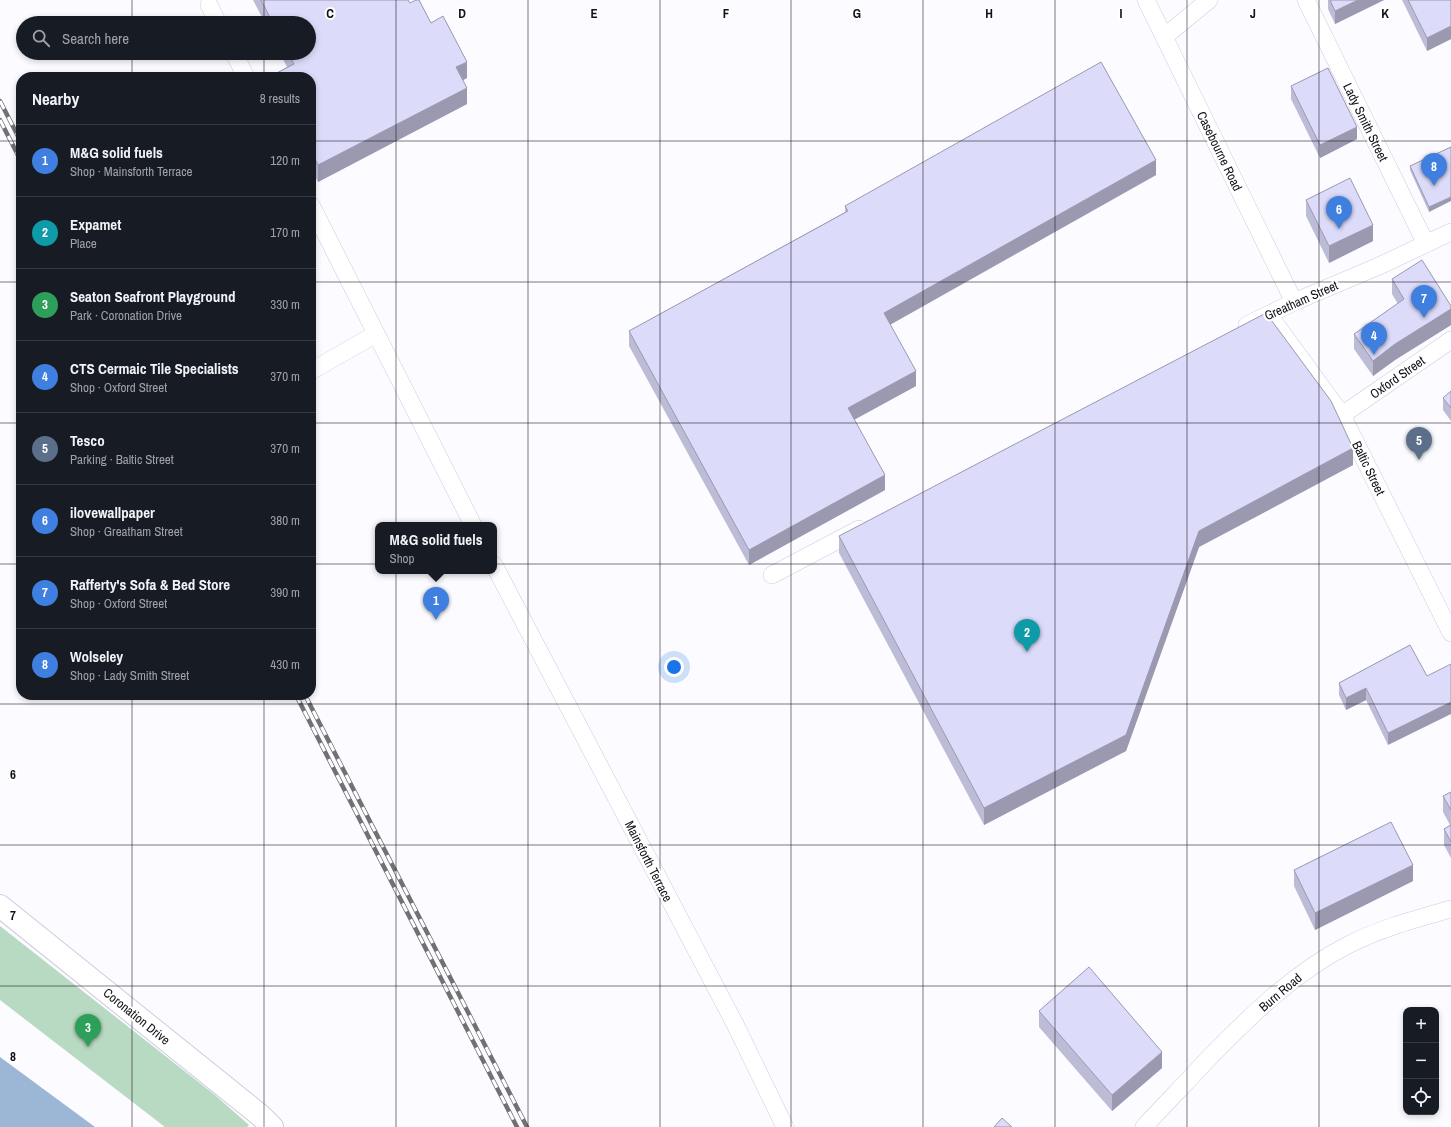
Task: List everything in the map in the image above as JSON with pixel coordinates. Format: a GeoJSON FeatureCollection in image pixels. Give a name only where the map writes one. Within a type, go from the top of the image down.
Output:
{"type":"FeatureCollection","features":[{"type":"Feature","properties":{"kind":"main road","name":"Coronation Drive"},"geometry":{"type":"LineString","coordinates":[[0,906],[261,1116],[272,1127]]}},
{"type":"Feature","properties":{"kind":"street","name":"Casebourne Road"},"geometry":{"type":"LineString","coordinates":[[1146,0],[1294,302]]}},
{"type":"Feature","properties":{"kind":"street"},"geometry":{"type":"LineString","coordinates":[[1164,38],[1209,0]]}},
{"type":"Feature","properties":{"kind":"street","name":"Lady Smith Street"},"geometry":{"type":"LineString","coordinates":[[1306,0],[1426,244]]}},
{"type":"Feature","properties":{"kind":"street"},"geometry":{"type":"LineString","coordinates":[[209,5],[214,16]]}},
{"type":"Feature","properties":{"kind":"street"},"geometry":{"type":"LineString","coordinates":[[238,60],[244,72]]}},
{"type":"Feature","properties":{"kind":"street"},"geometry":{"type":"LineString","coordinates":[[316,215],[471,522]]}},
{"type":"Feature","properties":{"kind":"street","name":"Greatham Street"},"geometry":{"type":"LineString","coordinates":[[1236,330],[1294,302],[1451,232]]}},
{"type":"Feature","properties":{"kind":"street","name":"Baltic Street"},"geometry":{"type":"LineString","coordinates":[[1269,315],[1342,414],[1451,633]]}},
{"type":"Feature","properties":{"kind":"street"},"geometry":{"type":"LineString","coordinates":[[316,368],[376,334]]}},
{"type":"Feature","properties":{"kind":"street","name":"Oxford Street"},"geometry":{"type":"LineString","coordinates":[[1342,414],[1451,340]]}},
{"type":"Feature","properties":{"kind":"street"},"geometry":{"type":"LineString","coordinates":[[772,575],[871,523]]}},
{"type":"Feature","properties":{"kind":"street","name":"Mainsforth Terrace"},"geometry":{"type":"LineString","coordinates":[[497,571],[735,1024],[785,1127]]}},
{"type":"Feature","properties":{"kind":"street","name":"Burn Road"},"geometry":{"type":"LineString","coordinates":[[1151,1124],[1241,1026],[1275,994],[1304,971],[1348,945],[1387,928],[1451,909]]}},
{"type":"Feature","properties":{"kind":"green space"},"geometry":{"type":"Polygon","coordinates":[[[0,926],[215,1095],[249,1125],[247,1127],[165,1127],[0,1000],[0,926]]]}},
{"type":"Feature","properties":{"kind":"water"},"geometry":{"type":"Polygon","coordinates":[[[0,1057],[95,1127],[0,1127],[0,1057]]]}},
{"type":"Feature","properties":{"kind":"building"},"geometry":{"type":"Polygon","coordinates":[[[261,0],[408,0],[410,3],[419,0],[431,23],[443,16],[467,62],[456,67],[467,88],[318,165],[316,161],[316,72],[279,72],[294,64],[292,60],[316,60],[316,16],[269,16],[261,0]]]}},
{"type":"Feature","properties":{"kind":"building"},"geometry":{"type":"Polygon","coordinates":[[[1330,0],[1358,0],[1335,11],[1330,0]]]}},
{"type":"Feature","properties":{"kind":"building"},"geometry":{"type":"Polygon","coordinates":[[[1408,0],[1451,0],[1451,26],[1427,38],[1408,0]]]}},
{"type":"Feature","properties":{"kind":"building"},"geometry":{"type":"Polygon","coordinates":[[[1101,62],[1156,160],[884,313],[916,371],[848,408],[885,475],[749,550],[629,331],[848,211],[845,206],[1101,62]]]}},
{"type":"Feature","properties":{"kind":"building"},"geometry":{"type":"Polygon","coordinates":[[[1328,68],[1357,127],[1320,145],[1291,86],[1328,68]]]}},
{"type":"Feature","properties":{"kind":"building"},"geometry":{"type":"Polygon","coordinates":[[[1451,147],[1451,197],[1429,207],[1410,166],[1451,147]]]}},
{"type":"Feature","properties":{"kind":"building"},"geometry":{"type":"Polygon","coordinates":[[[1350,178],[1373,225],[1329,246],[1306,200],[1350,178]]]}},
{"type":"Feature","properties":{"kind":"building"},"geometry":{"type":"Polygon","coordinates":[[[1422,260],[1451,306],[1451,309],[1395,344],[1373,361],[1354,334],[1404,299],[1392,279],[1422,260]]]}},
{"type":"Feature","properties":{"kind":"building"},"geometry":{"type":"Polygon","coordinates":[[[1266,313],[1331,401],[1353,448],[1199,531],[1126,735],[984,808],[839,536],[1266,313]]]}},
{"type":"Feature","properties":{"kind":"building"},"geometry":{"type":"Polygon","coordinates":[[[1451,391],[1451,408],[1443,398],[1451,391]]]}},
{"type":"Feature","properties":{"kind":"building"},"geometry":{"type":"Polygon","coordinates":[[[1410,645],[1427,676],[1451,664],[1451,702],[1388,733],[1366,688],[1346,698],[1339,683],[1410,645]]]}},
{"type":"Feature","properties":{"kind":"building"},"geometry":{"type":"Polygon","coordinates":[[[1451,792],[1451,810],[1443,796],[1451,792]]]}},
{"type":"Feature","properties":{"kind":"building"},"geometry":{"type":"Polygon","coordinates":[[[1391,822],[1413,865],[1315,913],[1294,870],[1391,822]]]}},
{"type":"Feature","properties":{"kind":"building"},"geometry":{"type":"Polygon","coordinates":[[[1451,825],[1451,842],[1444,829],[1451,825]]]}},
{"type":"Feature","properties":{"kind":"building"},"geometry":{"type":"Polygon","coordinates":[[[1089,967],[1162,1052],[1112,1095],[1039,1011],[1089,967]]]}},
{"type":"Feature","properties":{"kind":"building"},"geometry":{"type":"Polygon","coordinates":[[[1002,1118],[1012,1127],[994,1127],[1002,1118]]]}},
{"type":"Feature","properties":{"kind":"railway"},"geometry":{"type":"LineString","coordinates":[[0,101],[16,132]]}},
{"type":"Feature","properties":{"kind":"railway"},"geometry":{"type":"LineString","coordinates":[[0,120],[16,151]]}},
{"type":"Feature","properties":{"kind":"railway"},"geometry":{"type":"LineString","coordinates":[[299,700],[517,1127]]}},
{"type":"Feature","properties":{"kind":"railway"},"geometry":{"type":"LineString","coordinates":[[308,700],[527,1127]]}},
{"type":"Feature","properties":{"kind":"place","name":"Wolseley"},"geometry":{"type":"Point","coordinates":[1434,186]}},
{"type":"Feature","properties":{"kind":"place","name":"ilovewallpaper"},"geometry":{"type":"Point","coordinates":[1339,229]}},
{"type":"Feature","properties":{"kind":"place","name":"Rafferty's Sofa & Bed Store"},"geometry":{"type":"Point","coordinates":[1424,318]}},
{"type":"Feature","properties":{"kind":"place","name":"CTS Cermaic Tile Specialists"},"geometry":{"type":"Point","coordinates":[1374,355]}},
{"type":"Feature","properties":{"kind":"place","name":"Tesco"},"geometry":{"type":"Point","coordinates":[1419,460]}},
{"type":"Feature","properties":{"kind":"place","name":"M&G solid fuels"},"geometry":{"type":"Point","coordinates":[436,620]}},
{"type":"Feature","properties":{"kind":"place","name":"Expamet"},"geometry":{"type":"Point","coordinates":[1027,652]}},
{"type":"Feature","properties":{"kind":"place","name":"Seaton Seafront Playground"},"geometry":{"type":"Point","coordinates":[88,1047]}}]}
